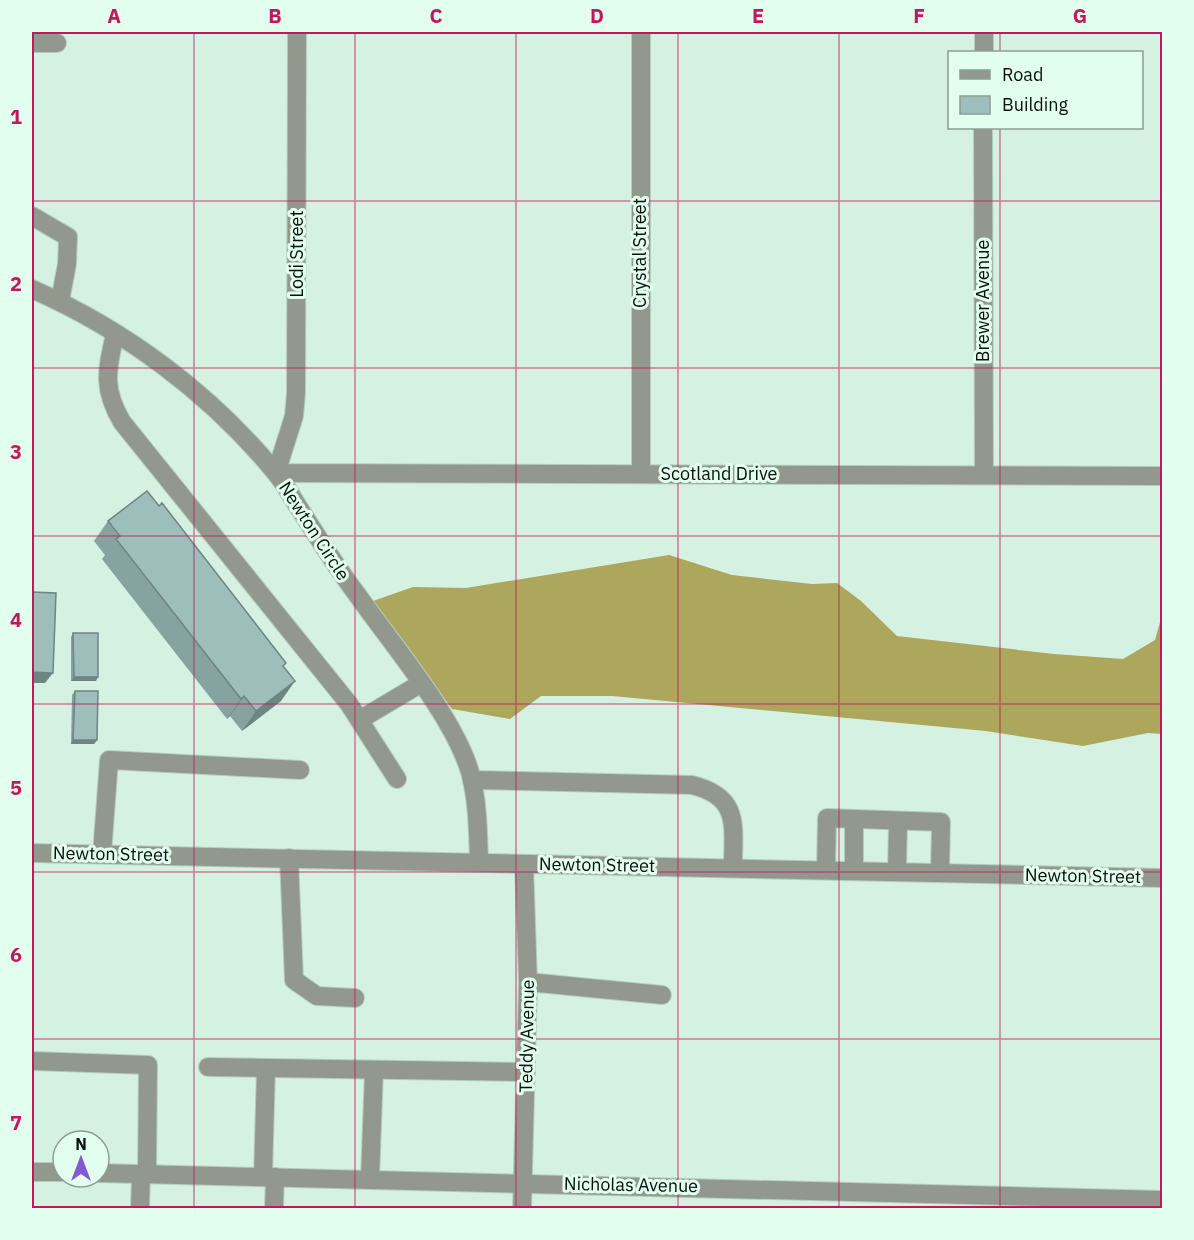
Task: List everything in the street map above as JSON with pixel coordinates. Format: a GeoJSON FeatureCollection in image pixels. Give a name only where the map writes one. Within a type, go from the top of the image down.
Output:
{"type":"FeatureCollection","features":[{"type":"Feature","properties":{"kind":"street","name":"Lodi Street"},"geometry":{"type":"LineString","coordinates":[[276,473],[294,416],[296,393],[297,32]]}},
{"type":"Feature","properties":{"kind":"street","name":"Crystal Street"},"geometry":{"type":"LineString","coordinates":[[641,32],[641,474]]}},
{"type":"Feature","properties":{"kind":"street"},"geometry":{"type":"LineString","coordinates":[[984,32],[984,51]]}},
{"type":"Feature","properties":{"kind":"street"},"geometry":{"type":"LineString","coordinates":[[32,43],[57,43]]}},
{"type":"Feature","properties":{"kind":"street","name":"Brewer Avenue"},"geometry":{"type":"LineString","coordinates":[[983,129],[984,474]]}},
{"type":"Feature","properties":{"kind":"street"},"geometry":{"type":"LineString","coordinates":[[32,216],[68,237],[67,264],[60,301]]}},
{"type":"Feature","properties":{"kind":"street","name":"Newton Circle"},"geometry":{"type":"LineString","coordinates":[[32,289],[60,301],[115,334],[191,386],[276,473],[334,563],[442,714],[463,752],[472,780],[478,819],[479,862]]}},
{"type":"Feature","properties":{"kind":"street"},"geometry":{"type":"LineString","coordinates":[[115,334],[107,386],[112,405],[122,422],[361,719],[397,779]]}},
{"type":"Feature","properties":{"kind":"street","name":"Scotland Drive"},"geometry":{"type":"LineString","coordinates":[[276,473],[1162,476]]}},
{"type":"Feature","properties":{"kind":"street"},"geometry":{"type":"LineString","coordinates":[[361,719],[420,684]]}},
{"type":"Feature","properties":{"kind":"street"},"geometry":{"type":"LineString","coordinates":[[102,854],[109,760],[300,770]]}},
{"type":"Feature","properties":{"kind":"street"},"geometry":{"type":"LineString","coordinates":[[472,780],[692,784],[710,789],[722,797],[732,819],[733,868]]}},
{"type":"Feature","properties":{"kind":"street"},"geometry":{"type":"LineString","coordinates":[[826,870],[827,818],[941,822],[940,873]]}},
{"type":"Feature","properties":{"kind":"street"},"geometry":{"type":"LineString","coordinates":[[854,819],[854,871]]}},
{"type":"Feature","properties":{"kind":"street"},"geometry":{"type":"LineString","coordinates":[[897,872],[898,821]]}},
{"type":"Feature","properties":{"kind":"street","name":"Newton Street"},"geometry":{"type":"LineString","coordinates":[[32,853],[1162,878]]}},
{"type":"Feature","properties":{"kind":"street"},"geometry":{"type":"LineString","coordinates":[[289,858],[294,980],[317,996],[355,998]]}},
{"type":"Feature","properties":{"kind":"street","name":"Teddy Avenue"},"geometry":{"type":"LineString","coordinates":[[522,1209],[528,982],[524,864]]}},
{"type":"Feature","properties":{"kind":"street"},"geometry":{"type":"LineString","coordinates":[[528,982],[662,995]]}},
{"type":"Feature","properties":{"kind":"street"},"geometry":{"type":"LineString","coordinates":[[32,1060],[148,1065],[144,1174],[140,1209]]}},
{"type":"Feature","properties":{"kind":"street"},"geometry":{"type":"LineString","coordinates":[[208,1067],[526,1072]]}},
{"type":"Feature","properties":{"kind":"street"},"geometry":{"type":"LineString","coordinates":[[266,1068],[269,1177],[274,1209]]}},
{"type":"Feature","properties":{"kind":"street"},"geometry":{"type":"LineString","coordinates":[[370,1179],[374,1070]]}},
{"type":"Feature","properties":{"kind":"street"},"geometry":{"type":"LineString","coordinates":[[32,1172],[51,1172]]}},
{"type":"Feature","properties":{"kind":"street","name":"Nicholas Avenue"},"geometry":{"type":"LineString","coordinates":[[111,1173],[1162,1200]]}},
{"type":"Feature","properties":{"kind":"shaded area"},"geometry":{"type":"Polygon","coordinates":[[[669,555],[732,575],[812,584],[837,583],[861,601],[897,636],[1054,654],[1123,659],[1155,640],[1162,615],[1162,734],[1148,733],[1083,746],[986,731],[612,696],[541,696],[510,719],[452,709],[373,601],[413,587],[466,588],[669,555]]]}},
{"type":"Feature","properties":{"kind":"building"},"geometry":{"type":"Polygon","coordinates":[[[147,491],[159,506],[162,503],[286,663],[283,666],[295,681],[256,711],[244,696],[241,699],[116,539],[120,536],[108,521],[147,491]]]}},
{"type":"Feature","properties":{"kind":"building"},"geometry":{"type":"Polygon","coordinates":[[[32,592],[56,593],[53,673],[32,672],[32,592]]]}},
{"type":"Feature","properties":{"kind":"building"},"geometry":{"type":"Polygon","coordinates":[[[73,633],[98,633],[98,677],[74,677],[73,633]]]}},
{"type":"Feature","properties":{"kind":"building"},"geometry":{"type":"Polygon","coordinates":[[[75,691],[98,691],[97,740],[73,740],[75,691]]]}}]}
